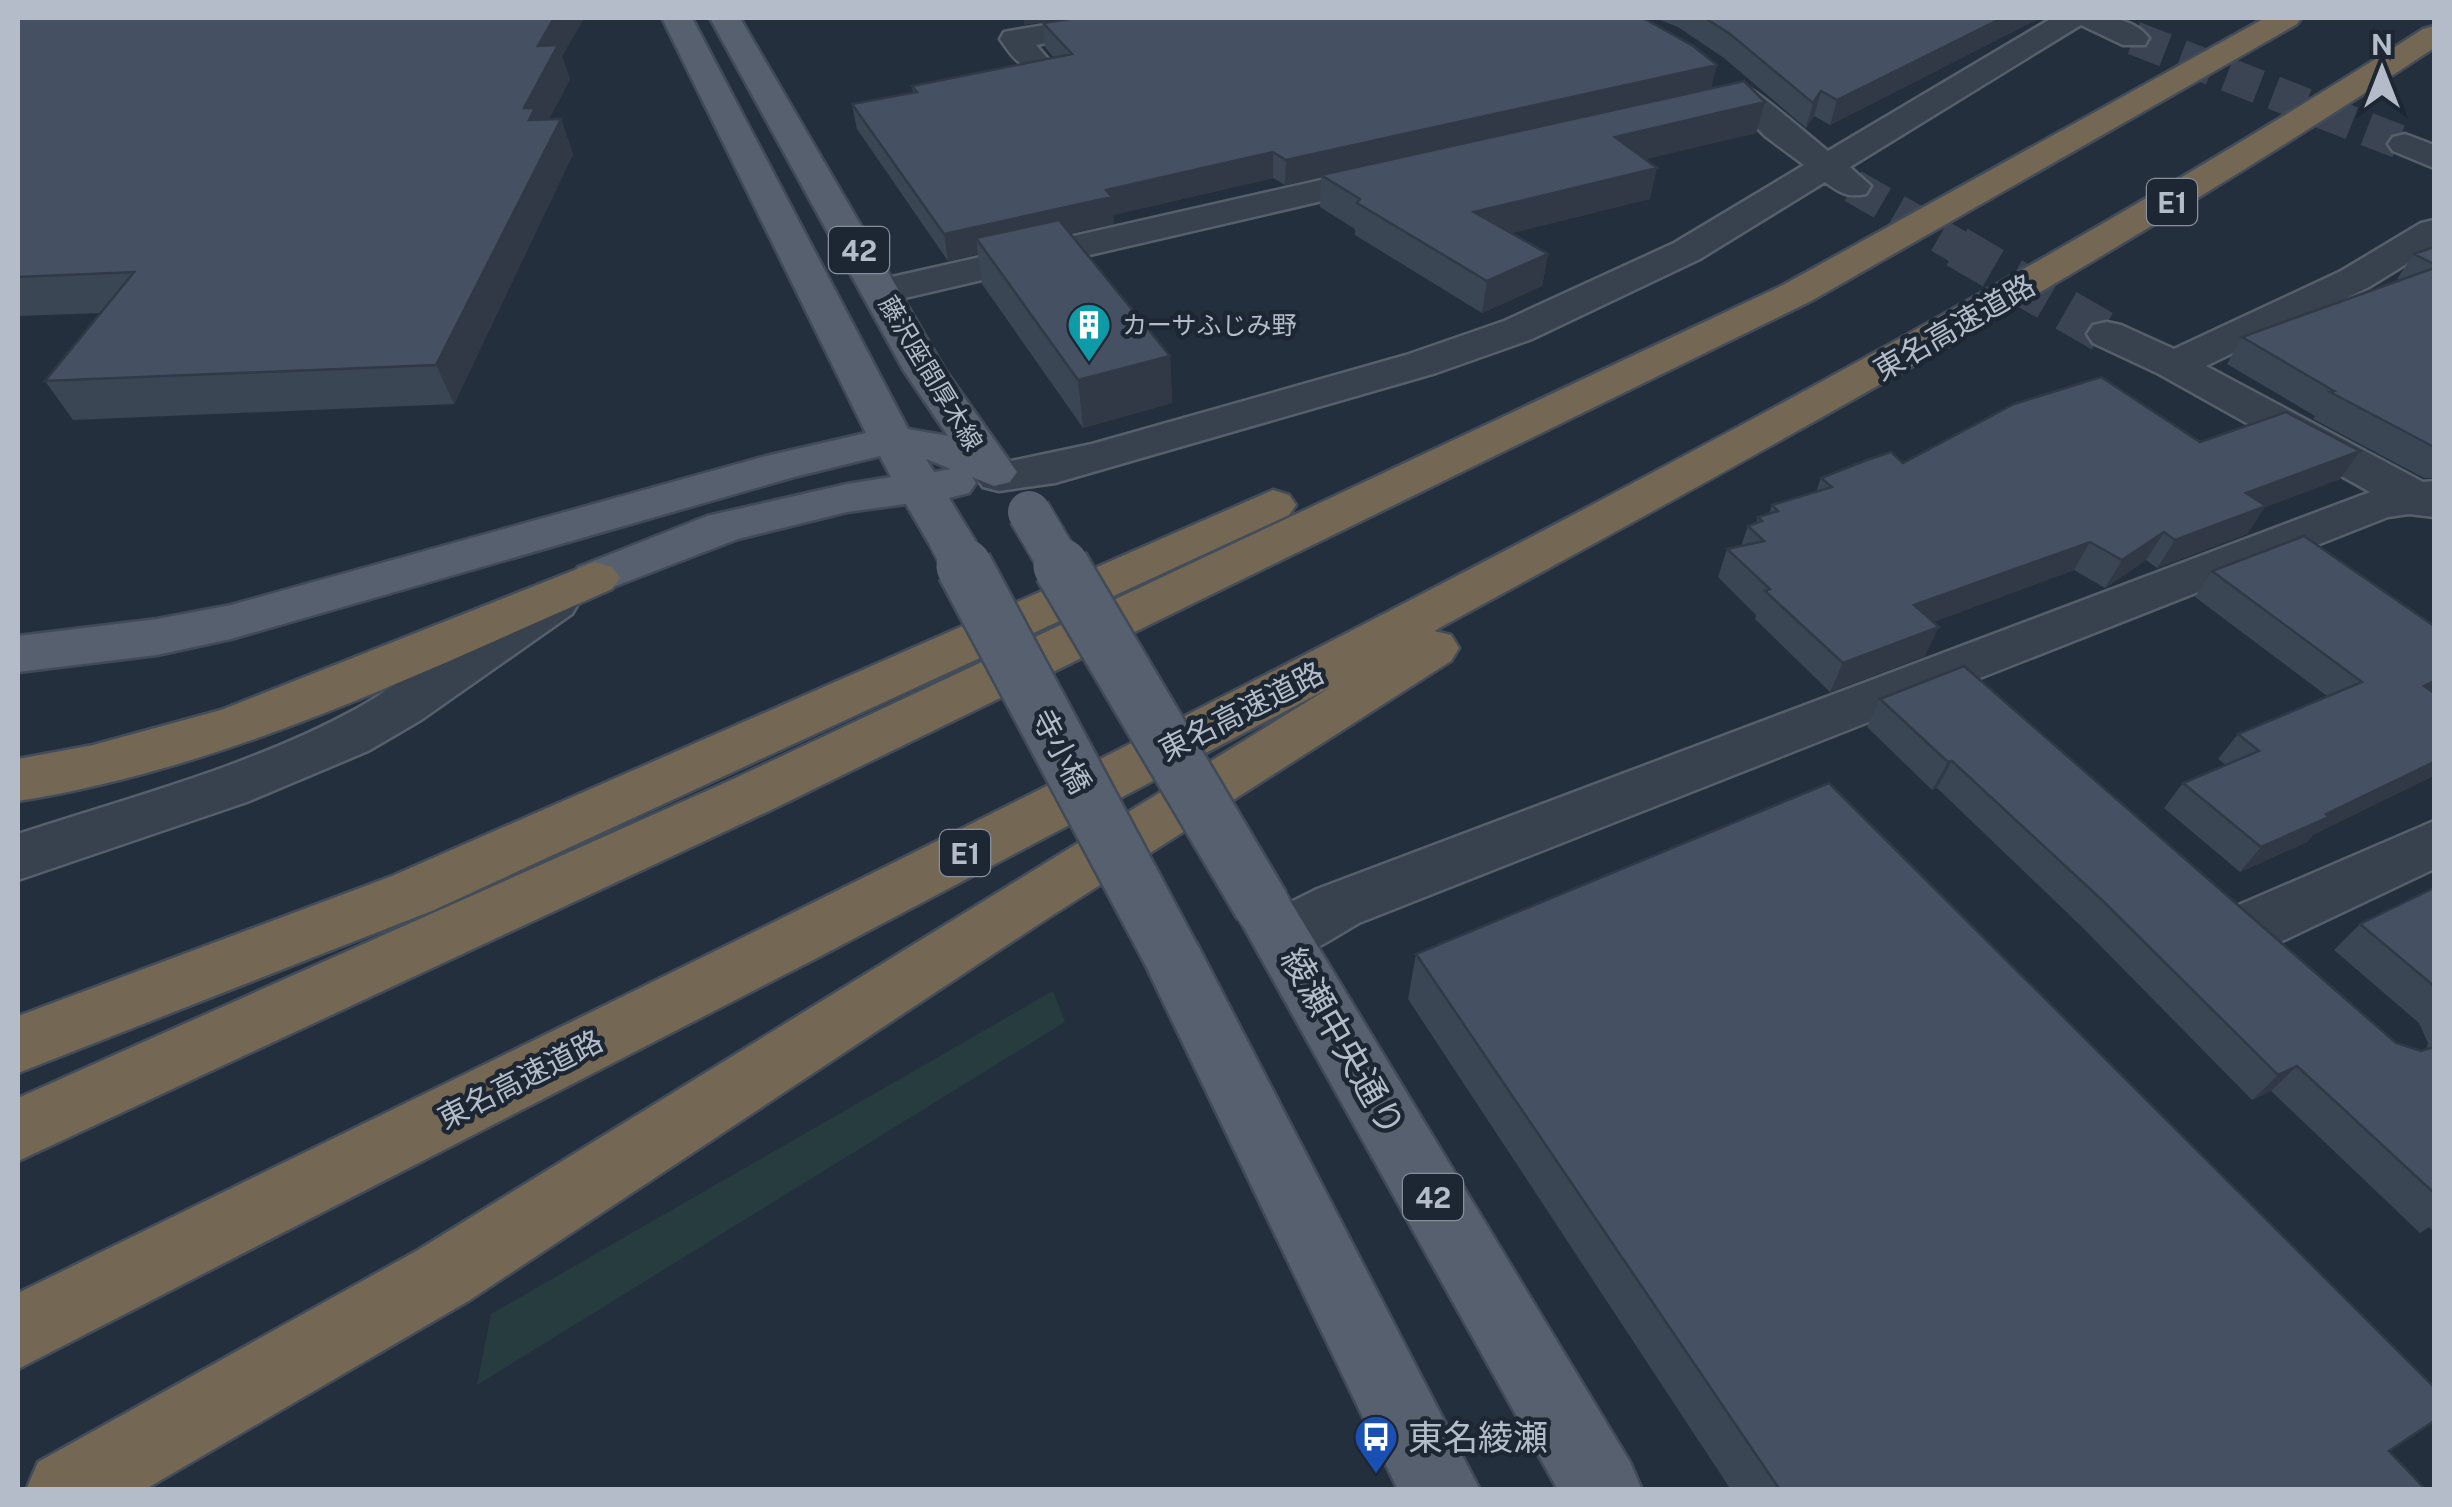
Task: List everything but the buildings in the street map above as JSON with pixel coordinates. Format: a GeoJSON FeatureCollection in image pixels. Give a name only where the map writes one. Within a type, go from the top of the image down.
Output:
{"type":"FeatureCollection","features":[{"type":"Feature","properties":{"kind":"highway"},"geometry":{"type":"LineString","coordinates":[[18,1130],[749,796],[1797,294],[2286,18]]}},
{"type":"Feature","properties":{"kind":"highway","name":"東名高速道路"},"geometry":{"type":"LineString","coordinates":[[18,1332],[1326,667],[1903,357],[2205,184],[2434,36]]}},
{"type":"Feature","properties":{"kind":"highway"},"geometry":{"type":"LineString","coordinates":[[18,1045],[413,892],[1474,414],[1797,294]]}},
{"type":"Feature","properties":{"kind":"highway"},"geometry":{"type":"LineString","coordinates":[[66,1490],[444,1275],[1021,905],[1903,357]]}},
{"type":"Feature","properties":{"kind":"highway"},"geometry":{"type":"LineString","coordinates":[[18,780],[165,748],[293,704],[595,578]]}},
{"type":"Feature","properties":{"kind":"highway"},"geometry":{"type":"LineString","coordinates":[[18,763],[104,758],[165,748]]}},
{"type":"Feature","properties":{"kind":"main road","name":"42"},"geometry":{"type":"LineString","coordinates":[[678,18],[919,488]]}},
{"type":"Feature","properties":{"kind":"main road","name":"藤沢座間厚木線"},"geometry":{"type":"LineString","coordinates":[[725,18],[925,371],[1005,485]]}},
{"type":"Feature","properties":{"kind":"main road"},"geometry":{"type":"LineString","coordinates":[[18,654],[122,643],[232,622],[782,466],[892,440],[926,444],[1005,485]]}},
{"type":"Feature","properties":{"kind":"main road","name":"42"},"geometry":{"type":"LineString","coordinates":[[1005,485],[1272,921]]}},
{"type":"Feature","properties":{"kind":"main road"},"geometry":{"type":"LineString","coordinates":[[595,578],[724,527],[846,498],[919,488],[1005,485]]}},
{"type":"Feature","properties":{"kind":"main road","name":"寺小橋"},"geometry":{"type":"LineString","coordinates":[[919,488],[952,541],[1174,960],[1440,1490]]}},
{"type":"Feature","properties":{"kind":"main road","name":"綾瀬中央通り"},"geometry":{"type":"LineString","coordinates":[[1272,921],[1602,1490]]}},
{"type":"Feature","properties":{"kind":"street"},"geometry":{"type":"LineString","coordinates":[[1018,43],[1124,18]]}},
{"type":"Feature","properties":{"kind":"street"},"geometry":{"type":"LineString","coordinates":[[1005,485],[1421,364],[1518,330],[1606,292],[1840,176],[2050,28],[2072,18]]}},
{"type":"Feature","properties":{"kind":"street"},"geometry":{"type":"LineString","coordinates":[[2088,18],[2134,38]]}},
{"type":"Feature","properties":{"kind":"street"},"geometry":{"type":"LineString","coordinates":[[1716,72],[1777,129],[1840,176]]}},
{"type":"Feature","properties":{"kind":"street"},"geometry":{"type":"LineString","coordinates":[[1669,113],[1744,96]]}},
{"type":"Feature","properties":{"kind":"street"},"geometry":{"type":"LineString","coordinates":[[883,291],[1426,167]]}},
{"type":"Feature","properties":{"kind":"street"},"geometry":{"type":"LineString","coordinates":[[2174,364],[2355,279],[2434,230]]}},
{"type":"Feature","properties":{"kind":"street"},"geometry":{"type":"LineString","coordinates":[[2107,334],[2174,364],[2428,500]]}},
{"type":"Feature","properties":{"kind":"street"},"geometry":{"type":"LineString","coordinates":[[1272,921],[1338,906],[2378,504],[2428,500]]}},
{"type":"Feature","properties":{"kind":"street"},"geometry":{"type":"LineString","coordinates":[[18,857],[213,790],[348,738],[392,714],[505,633],[595,578]]}},
{"type":"Feature","properties":{"kind":"street"},"geometry":{"type":"LineString","coordinates":[[1956,666],[2001,705]]}},
{"type":"Feature","properties":{"kind":"street"},"geometry":{"type":"LineString","coordinates":[[2211,886],[2276,943],[2434,844]]}},
{"type":"Feature","properties":{"kind":"green space"},"geometry":{"type":"Polygon","coordinates":[[[1053,991],[1065,1022],[477,1385],[491,1314],[1053,991]]]}},
{"type":"Feature","properties":{"kind":"tunnel"},"geometry":{"type":"LineString","coordinates":[[2134,38],[2405,144]]}},
{"type":"Feature","properties":{"kind":"tunnel"},"geometry":{"type":"LineString","coordinates":[[1853,186],[1962,249]]}},
{"type":"Feature","properties":{"kind":"tunnel"},"geometry":{"type":"LineString","coordinates":[[1957,247],[2107,334]]}},
{"type":"Feature","properties":{"kind":"place","name":"カーサふじみ野"},"geometry":{"type":"Point","coordinates":[1089,363]}},
{"type":"Feature","properties":{"kind":"place","name":"東名綾瀬"},"geometry":{"type":"Point","coordinates":[1376,1475]}}]}
